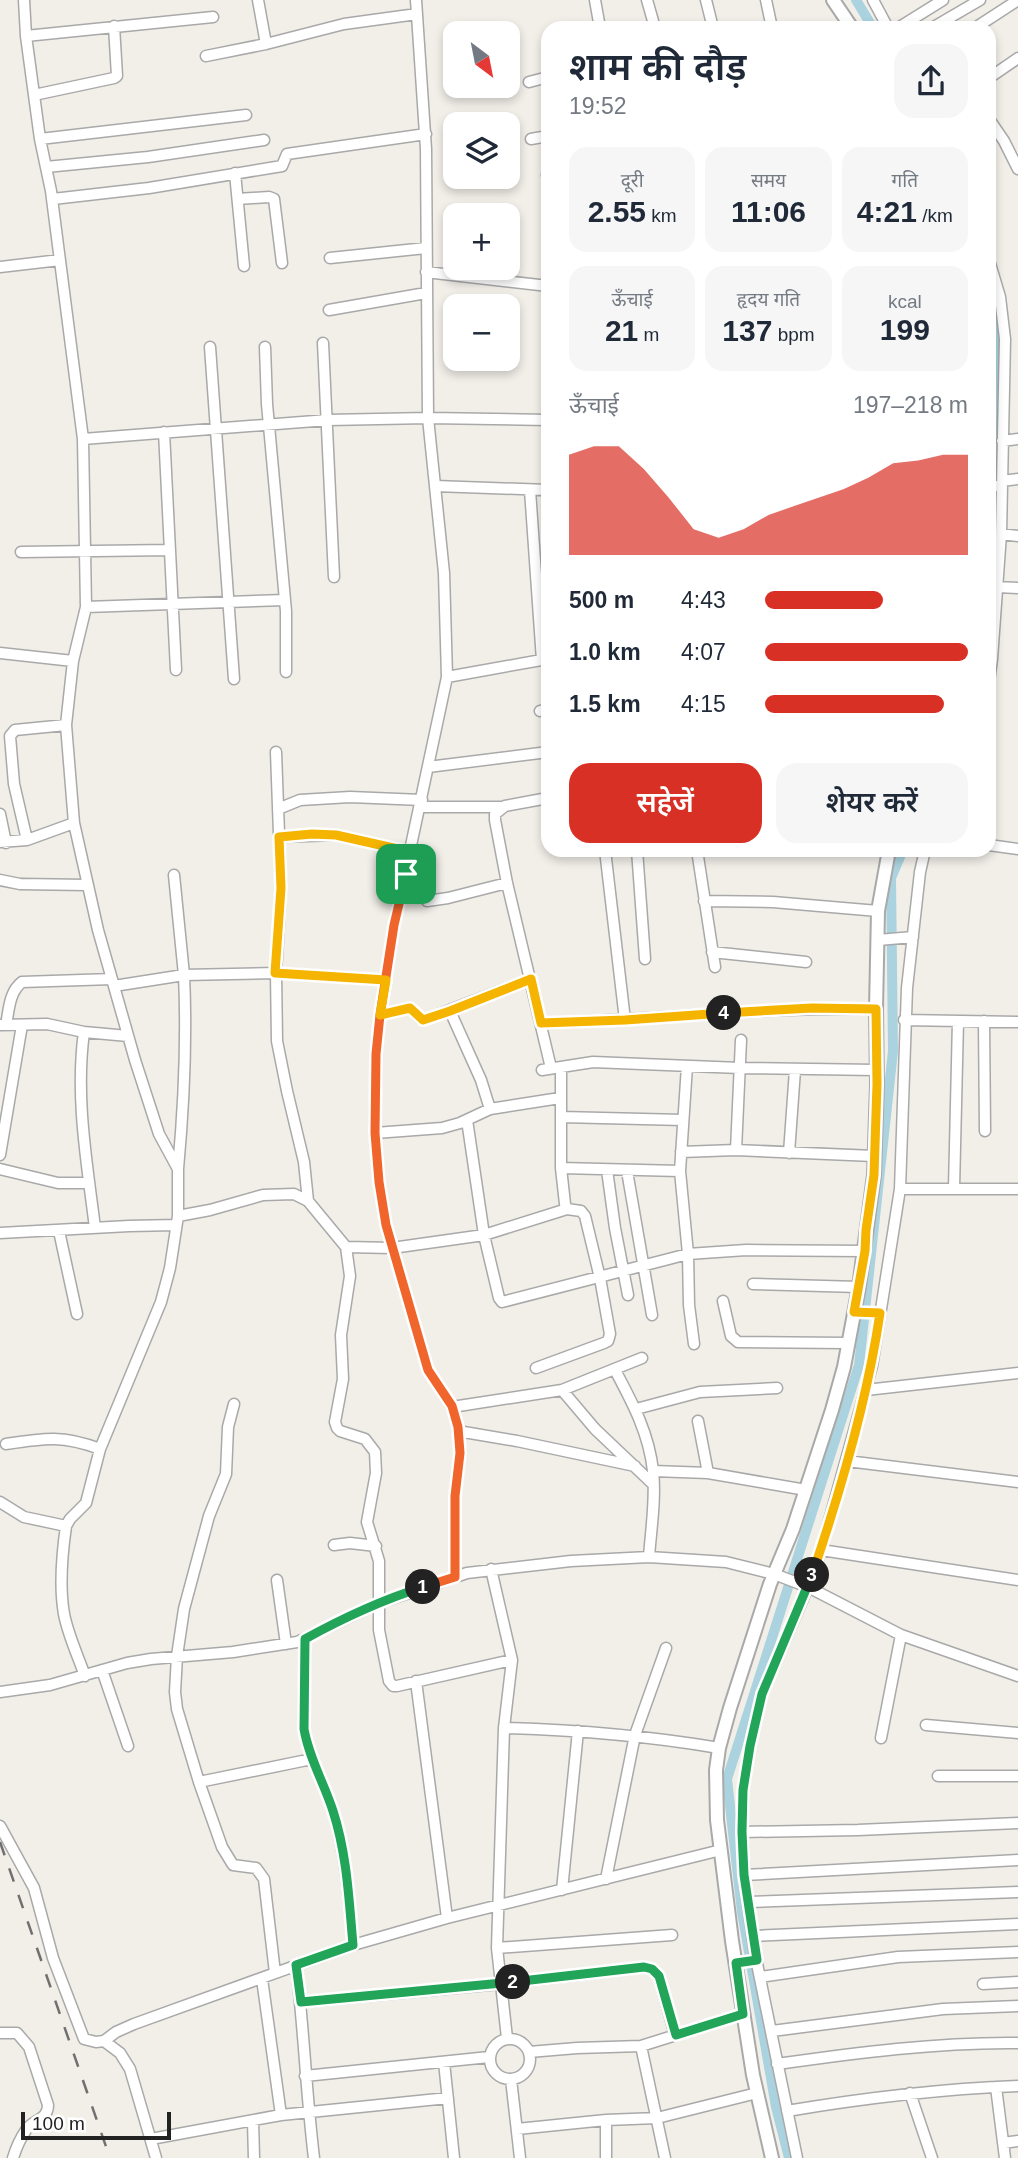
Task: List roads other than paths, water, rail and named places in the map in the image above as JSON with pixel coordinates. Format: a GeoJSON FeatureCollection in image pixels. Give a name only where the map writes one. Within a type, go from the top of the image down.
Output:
{"type":"FeatureCollection","features":[{"type":"Feature","properties":{"kind":"street"},"geometry":{"type":"LineString","coordinates":[[24,0],[26,36],[40,139],[52,199],[83,439],[86,607],[73,661],[66,725],[74,823],[128,1036],[159,1134],[178,1168]]}},
{"type":"Feature","properties":{"kind":"street"},"geometry":{"type":"LineString","coordinates":[[258,0],[265,44]]}},
{"type":"Feature","properties":{"kind":"street"},"geometry":{"type":"LineString","coordinates":[[416,0],[426,134],[429,418],[444,573],[447,677],[394,925],[376,1054],[375,1133],[379,1182],[392,1248],[428,1370],[452,1406],[458,1431],[460,1453],[455,1496],[455,1577]]}},
{"type":"Feature","properties":{"kind":"street"},"geometry":{"type":"LineString","coordinates":[[595,0],[599,21]]}},
{"type":"Feature","properties":{"kind":"street"},"geometry":{"type":"LineString","coordinates":[[647,0],[654,21]]}},
{"type":"Feature","properties":{"kind":"street"},"geometry":{"type":"LineString","coordinates":[[706,0],[711,21]]}},
{"type":"Feature","properties":{"kind":"street"},"geometry":{"type":"LineString","coordinates":[[766,0],[770,21]]}},
{"type":"Feature","properties":{"kind":"street"},"geometry":{"type":"LineString","coordinates":[[833,0],[847,21]]}},
{"type":"Feature","properties":{"kind":"street"},"geometry":{"type":"LineString","coordinates":[[873,0],[884,21]]}},
{"type":"Feature","properties":{"kind":"street"},"geometry":{"type":"LineString","coordinates":[[909,21],[943,0]]}},
{"type":"Feature","properties":{"kind":"street"},"geometry":{"type":"LineString","coordinates":[[944,21],[980,0]]}},
{"type":"Feature","properties":{"kind":"street"},"geometry":{"type":"LineString","coordinates":[[986,21],[1018,1]]}},
{"type":"Feature","properties":{"kind":"street"},"geometry":{"type":"LineString","coordinates":[[206,56],[344,24],[417,14]]}},
{"type":"Feature","properties":{"kind":"street"},"geometry":{"type":"LineString","coordinates":[[26,36],[213,17]]}},
{"type":"Feature","properties":{"kind":"street"},"geometry":{"type":"LineString","coordinates":[[34,95],[117,76],[114,26]]}},
{"type":"Feature","properties":{"kind":"street"},"geometry":{"type":"LineString","coordinates":[[996,74],[1017,61]]}},
{"type":"Feature","properties":{"kind":"street"},"geometry":{"type":"LineString","coordinates":[[529,82],[541,79]]}},
{"type":"Feature","properties":{"kind":"street"},"geometry":{"type":"LineString","coordinates":[[40,139],[246,115]]}},
{"type":"Feature","properties":{"kind":"street"},"geometry":{"type":"LineString","coordinates":[[996,129],[1018,169]]}},
{"type":"Feature","properties":{"kind":"street"},"geometry":{"type":"LineString","coordinates":[[52,199],[149,188],[282,166],[287,154],[426,134]]}},
{"type":"Feature","properties":{"kind":"street"},"geometry":{"type":"LineString","coordinates":[[531,139],[541,137]]}},
{"type":"Feature","properties":{"kind":"street"},"geometry":{"type":"LineString","coordinates":[[46,167],[148,157],[264,139]]}},
{"type":"Feature","properties":{"kind":"street"},"geometry":{"type":"LineString","coordinates":[[235,173],[244,266]]}},
{"type":"Feature","properties":{"kind":"street"},"geometry":{"type":"LineString","coordinates":[[237,200],[270,197],[275,199],[282,263]]}},
{"type":"Feature","properties":{"kind":"street"},"geometry":{"type":"LineString","coordinates":[[330,258],[426,248]]}},
{"type":"Feature","properties":{"kind":"street"},"geometry":{"type":"LineString","coordinates":[[0,267],[60,260]]}},
{"type":"Feature","properties":{"kind":"street"},"geometry":{"type":"LineString","coordinates":[[426,272],[541,285]]}},
{"type":"Feature","properties":{"kind":"street"},"geometry":{"type":"LineString","coordinates":[[996,279],[1004,340],[1002,441],[996,485],[1001,534],[996,599]]}},
{"type":"Feature","properties":{"kind":"street"},"geometry":{"type":"LineString","coordinates":[[329,310],[426,293]]}},
{"type":"Feature","properties":{"kind":"street"},"geometry":{"type":"LineString","coordinates":[[1004,340],[1018,338]]}},
{"type":"Feature","properties":{"kind":"street"},"geometry":{"type":"LineString","coordinates":[[323,343],[334,577]]}},
{"type":"Feature","properties":{"kind":"street"},"geometry":{"type":"LineString","coordinates":[[210,347],[234,679]]}},
{"type":"Feature","properties":{"kind":"street"},"geometry":{"type":"LineString","coordinates":[[265,347],[268,424],[285,600],[286,672]]}},
{"type":"Feature","properties":{"kind":"street"},"geometry":{"type":"LineString","coordinates":[[83,439],[328,420],[429,418],[541,421]]}},
{"type":"Feature","properties":{"kind":"street"},"geometry":{"type":"LineString","coordinates":[[164,432],[176,670]]}},
{"type":"Feature","properties":{"kind":"street"},"geometry":{"type":"LineString","coordinates":[[1002,441],[1018,439]]}},
{"type":"Feature","properties":{"kind":"street"},"geometry":{"type":"LineString","coordinates":[[996,485],[1018,480]]}},
{"type":"Feature","properties":{"kind":"street"},"geometry":{"type":"LineString","coordinates":[[435,486],[541,490]]}},
{"type":"Feature","properties":{"kind":"street"},"geometry":{"type":"LineString","coordinates":[[530,490],[541,615]]}},
{"type":"Feature","properties":{"kind":"street"},"geometry":{"type":"LineString","coordinates":[[1001,534],[1018,536]]}},
{"type":"Feature","properties":{"kind":"street"},"geometry":{"type":"LineString","coordinates":[[21,552],[170,550]]}},
{"type":"Feature","properties":{"kind":"street"},"geometry":{"type":"LineString","coordinates":[[997,587],[1018,588]]}},
{"type":"Feature","properties":{"kind":"street"},"geometry":{"type":"LineString","coordinates":[[86,607],[285,600]]}},
{"type":"Feature","properties":{"kind":"street"},"geometry":{"type":"LineString","coordinates":[[0,653],[73,661]]}},
{"type":"Feature","properties":{"kind":"street"},"geometry":{"type":"LineString","coordinates":[[447,677],[541,661]]}},
{"type":"Feature","properties":{"kind":"street"},"geometry":{"type":"LineString","coordinates":[[27,839],[14,784],[10,736],[15,730],[66,725]]}},
{"type":"Feature","properties":{"kind":"street"},"geometry":{"type":"LineString","coordinates":[[276,752],[281,888],[275,973],[279,1056],[304,1162],[308,1201]]}},
{"type":"Feature","properties":{"kind":"street"},"geometry":{"type":"LineString","coordinates":[[428,767],[541,753]]}},
{"type":"Feature","properties":{"kind":"street"},"geometry":{"type":"LineString","coordinates":[[278,809],[300,800],[350,797],[421,804],[502,807],[541,799]]}},
{"type":"Feature","properties":{"kind":"street"},"geometry":{"type":"LineString","coordinates":[[502,807],[495,814],[495,820],[507,883],[560,1098],[561,1168],[567,1209]]}},
{"type":"Feature","properties":{"kind":"street"},"geometry":{"type":"LineString","coordinates":[[0,814],[3,843],[27,839],[74,823]]}},
{"type":"Feature","properties":{"kind":"street"},"geometry":{"type":"LineString","coordinates":[[279,837],[336,835],[411,852]]}},
{"type":"Feature","properties":{"kind":"street"},"geometry":{"type":"LineString","coordinates":[[996,846],[1018,849]]}},
{"type":"Feature","properties":{"kind":"street"},"geometry":{"type":"LineString","coordinates":[[606,857],[625,1020]]}},
{"type":"Feature","properties":{"kind":"street"},"geometry":{"type":"LineString","coordinates":[[638,857],[645,959]]}},
{"type":"Feature","properties":{"kind":"street"},"geometry":{"type":"LineString","coordinates":[[698,857],[715,967]]}},
{"type":"Feature","properties":{"kind":"street"},"geometry":{"type":"LineString","coordinates":[[797,2158],[755,1960],[744,1875],[742,1832],[745,1779],[762,1694],[821,1550],[872,1366],[868,1312],[859,1287],[874,1175],[876,1009],[883,940],[878,911],[888,857]]}},
{"type":"Feature","properties":{"kind":"street"},"geometry":{"type":"LineString","coordinates":[[772,2158],[743,2014],[721,1850],[715,1794],[719,1748],[730,1708],[785,1578],[793,1529],[832,1410],[848,1343],[868,1312],[900,1189],[905,1020],[923,857]]}},
{"type":"Feature","properties":{"kind":"street"},"geometry":{"type":"LineString","coordinates":[[85,1676],[64,1616],[62,1601],[66,1526],[86,1503],[100,1449],[161,1302],[170,1268],[177,1221],[186,1022],[174,875]]}},
{"type":"Feature","properties":{"kind":"street"},"geometry":{"type":"LineString","coordinates":[[0,880],[20,884],[88,885]]}},
{"type":"Feature","properties":{"kind":"street"},"geometry":{"type":"LineString","coordinates":[[427,901],[507,883]]}},
{"type":"Feature","properties":{"kind":"street"},"geometry":{"type":"LineString","coordinates":[[704,901],[773,902],[878,911]]}},
{"type":"Feature","properties":{"kind":"street"},"geometry":{"type":"LineString","coordinates":[[883,940],[913,937]]}},
{"type":"Feature","properties":{"kind":"street"},"geometry":{"type":"LineString","coordinates":[[712,953],[806,962]]}},
{"type":"Feature","properties":{"kind":"street"},"geometry":{"type":"LineString","coordinates":[[128,1036],[84,1032],[47,1024],[3,1025],[15,988],[22,982],[113,983],[184,975],[275,973],[386,980]]}},
{"type":"Feature","properties":{"kind":"street"},"geometry":{"type":"LineString","coordinates":[[380,1015],[410,1008],[423,1020],[531,979]]}},
{"type":"Feature","properties":{"kind":"street"},"geometry":{"type":"LineString","coordinates":[[541,1023],[812,1008],[876,1009]]}},
{"type":"Feature","properties":{"kind":"street"},"geometry":{"type":"LineString","coordinates":[[450,1011],[481,1080],[490,1109]]}},
{"type":"Feature","properties":{"kind":"street"},"geometry":{"type":"LineString","coordinates":[[905,1020],[1018,1022]]}},
{"type":"Feature","properties":{"kind":"street"},"geometry":{"type":"LineString","coordinates":[[954,1188],[958,1021]]}},
{"type":"Feature","properties":{"kind":"street"},"geometry":{"type":"LineString","coordinates":[[984,1021],[985,1131]]}},
{"type":"Feature","properties":{"kind":"street"},"geometry":{"type":"LineString","coordinates":[[0,1155],[22,1026]]}},
{"type":"Feature","properties":{"kind":"street"},"geometry":{"type":"LineString","coordinates":[[84,1032],[79,1088],[94,1228]]}},
{"type":"Feature","properties":{"kind":"street"},"geometry":{"type":"LineString","coordinates":[[736,1150],[741,1040]]}},
{"type":"Feature","properties":{"kind":"street"},"geometry":{"type":"LineString","coordinates":[[551,1068],[593,1062],[795,1070],[876,1070]]}},
{"type":"Feature","properties":{"kind":"street"},"geometry":{"type":"LineString","coordinates":[[687,1066],[680,1171],[694,1344]]}},
{"type":"Feature","properties":{"kind":"street"},"geometry":{"type":"LineString","coordinates":[[789,1153],[795,1070]]}},
{"type":"Feature","properties":{"kind":"street"},"geometry":{"type":"LineString","coordinates":[[375,1133],[442,1128],[490,1109],[560,1098]]}},
{"type":"Feature","properties":{"kind":"street"},"geometry":{"type":"LineString","coordinates":[[561,1117],[682,1120]]}},
{"type":"Feature","properties":{"kind":"street"},"geometry":{"type":"LineString","coordinates":[[467,1120],[484,1235],[502,1302],[688,1254],[865,1251]]}},
{"type":"Feature","properties":{"kind":"street"},"geometry":{"type":"LineString","coordinates":[[681,1152],[736,1150],[874,1156]]}},
{"type":"Feature","properties":{"kind":"street"},"geometry":{"type":"LineString","coordinates":[[561,1168],[680,1171]]}},
{"type":"Feature","properties":{"kind":"street"},"geometry":{"type":"LineString","coordinates":[[0,1169],[58,1183],[89,1183]]}},
{"type":"Feature","properties":{"kind":"street"},"geometry":{"type":"LineString","coordinates":[[607,1170],[628,1295]]}},
{"type":"Feature","properties":{"kind":"street"},"geometry":{"type":"LineString","coordinates":[[627,1171],[652,1314]]}},
{"type":"Feature","properties":{"kind":"street"},"geometry":{"type":"LineString","coordinates":[[900,1189],[1018,1189]]}},
{"type":"Feature","properties":{"kind":"street"},"geometry":{"type":"LineString","coordinates":[[0,1233],[177,1221],[276,1193],[294,1194],[308,1201],[346,1247],[350,1276],[341,1335],[343,1379],[335,1422],[340,1431],[365,1439],[375,1452],[376,1473],[367,1515],[380,1567],[379,1630],[389,1681],[393,1686],[512,1660]]}},
{"type":"Feature","properties":{"kind":"street"},"geometry":{"type":"LineString","coordinates":[[346,1247],[392,1248],[484,1235],[567,1209],[579,1210],[584,1214],[600,1278],[610,1338],[604,1343],[536,1368]]}},
{"type":"Feature","properties":{"kind":"street"},"geometry":{"type":"LineString","coordinates":[[59,1231],[77,1314]]}},
{"type":"Feature","properties":{"kind":"street"},"geometry":{"type":"LineString","coordinates":[[752,1284],[859,1287]]}},
{"type":"Feature","properties":{"kind":"street"},"geometry":{"type":"LineString","coordinates":[[723,1301],[731,1336],[738,1342],[848,1343]]}},
{"type":"Feature","properties":{"kind":"street"},"geometry":{"type":"LineString","coordinates":[[452,1406],[562,1390],[642,1359]]}},
{"type":"Feature","properties":{"kind":"street"},"geometry":{"type":"LineString","coordinates":[[615,1370],[644,1429],[653,1471],[649,1557]]}},
{"type":"Feature","properties":{"kind":"street"},"geometry":{"type":"LineString","coordinates":[[866,1390],[1018,1373]]}},
{"type":"Feature","properties":{"kind":"street"},"geometry":{"type":"LineString","coordinates":[[636,1409],[700,1392],[777,1388]]}},
{"type":"Feature","properties":{"kind":"street"},"geometry":{"type":"LineString","coordinates":[[562,1390],[595,1429],[653,1484]]}},
{"type":"Feature","properties":{"kind":"street"},"geometry":{"type":"LineString","coordinates":[[234,1404],[228,1427],[226,1474],[209,1516],[184,1609],[175,1692],[177,1709],[199,1782],[226,1857],[233,1865],[256,1868],[264,1880],[275,1973]]}},
{"type":"Feature","properties":{"kind":"street"},"geometry":{"type":"LineString","coordinates":[[698,1421],[708,1474]]}},
{"type":"Feature","properties":{"kind":"street"},"geometry":{"type":"LineString","coordinates":[[458,1431],[635,1466]]}},
{"type":"Feature","properties":{"kind":"street"},"geometry":{"type":"LineString","coordinates":[[6,1444],[65,1438],[100,1449]]}},
{"type":"Feature","properties":{"kind":"street"},"geometry":{"type":"LineString","coordinates":[[847,1461],[1018,1482]]}},
{"type":"Feature","properties":{"kind":"street"},"geometry":{"type":"LineString","coordinates":[[653,1471],[708,1474],[806,1490]]}},
{"type":"Feature","properties":{"kind":"street"},"geometry":{"type":"LineString","coordinates":[[0,1502],[24,1517],[66,1526]]}},
{"type":"Feature","properties":{"kind":"street"},"geometry":{"type":"LineString","coordinates":[[334,1545],[376,1546]]}},
{"type":"Feature","properties":{"kind":"street"},"geometry":{"type":"LineString","coordinates":[[821,1550],[1018,1580]]}},
{"type":"Feature","properties":{"kind":"street"},"geometry":{"type":"LineString","coordinates":[[0,1692],[50,1685],[127,1663],[286,1644],[305,1639],[337,1621],[379,1603],[455,1577],[491,1569],[649,1557],[726,1562],[785,1578],[901,1635],[1018,1676]]}},
{"type":"Feature","properties":{"kind":"street"},"geometry":{"type":"LineString","coordinates":[[491,1569],[512,1660],[504,1727],[497,1948],[507,2038]]}},
{"type":"Feature","properties":{"kind":"street"},"geometry":{"type":"LineString","coordinates":[[277,1580],[286,1644]]}},
{"type":"Feature","properties":{"kind":"street"},"geometry":{"type":"LineString","coordinates":[[881,1738],[901,1635]]}},
{"type":"Feature","properties":{"kind":"street"},"geometry":{"type":"LineString","coordinates":[[305,1639],[304,1729],[339,1833],[349,1896],[353,1945]]}},
{"type":"Feature","properties":{"kind":"street"},"geometry":{"type":"LineString","coordinates":[[606,1880],[635,1735],[666,1648]]}},
{"type":"Feature","properties":{"kind":"street"},"geometry":{"type":"LineString","coordinates":[[102,1670],[128,1746]]}},
{"type":"Feature","properties":{"kind":"street"},"geometry":{"type":"LineString","coordinates":[[416,1681],[447,1918]]}},
{"type":"Feature","properties":{"kind":"street"},"geometry":{"type":"LineString","coordinates":[[926,1725],[1018,1733]]}},
{"type":"Feature","properties":{"kind":"street"},"geometry":{"type":"LineString","coordinates":[[504,1727],[635,1735],[719,1748]]}},
{"type":"Feature","properties":{"kind":"street"},"geometry":{"type":"LineString","coordinates":[[562,1890],[578,1731]]}},
{"type":"Feature","properties":{"kind":"street"},"geometry":{"type":"LineString","coordinates":[[199,1782],[312,1759]]}},
{"type":"Feature","properties":{"kind":"street"},"geometry":{"type":"LineString","coordinates":[[937,1776],[1018,1776]]}},
{"type":"Feature","properties":{"kind":"street"},"geometry":{"type":"LineString","coordinates":[[742,1832],[1018,1823]]}},
{"type":"Feature","properties":{"kind":"street"},"geometry":{"type":"LineString","coordinates":[[0,1826],[34,1888],[53,1958],[84,2039],[96,2042],[104,2041],[134,2024],[353,1945],[447,1918],[721,1850]]}},
{"type":"Feature","properties":{"kind":"street"},"geometry":{"type":"LineString","coordinates":[[744,1875],[1018,1860]]}},
{"type":"Feature","properties":{"kind":"street"},"geometry":{"type":"LineString","coordinates":[[749,1902],[1018,1892]]}},
{"type":"Feature","properties":{"kind":"street"},"geometry":{"type":"LineString","coordinates":[[753,1936],[1018,1924]]}},
{"type":"Feature","properties":{"kind":"street"},"geometry":{"type":"LineString","coordinates":[[497,1948],[672,1935]]}},
{"type":"Feature","properties":{"kind":"street"},"geometry":{"type":"LineString","coordinates":[[760,1978],[898,1957],[1018,1952]]}},
{"type":"Feature","properties":{"kind":"street"},"geometry":{"type":"LineString","coordinates":[[738,1962],[755,1960]]}},
{"type":"Feature","properties":{"kind":"street"},"geometry":{"type":"LineString","coordinates":[[296,1965],[314,2158]]}},
{"type":"Feature","properties":{"kind":"street"},"geometry":{"type":"LineString","coordinates":[[301,2002],[500,1984],[644,1967],[652,1969],[659,1976],[676,2035]]}},
{"type":"Feature","properties":{"kind":"street"},"geometry":{"type":"LineString","coordinates":[[262,1979],[281,2115]]}},
{"type":"Feature","properties":{"kind":"street"},"geometry":{"type":"LineString","coordinates":[[983,1984],[1018,1982]]}},
{"type":"Feature","properties":{"kind":"street"},"geometry":{"type":"LineString","coordinates":[[772,2031],[943,2009],[1018,2006]]}},
{"type":"Feature","properties":{"kind":"street"},"geometry":{"type":"LineString","coordinates":[[529,2052],[641,2046],[743,2014]]}},
{"type":"Feature","properties":{"kind":"street"},"geometry":{"type":"LineString","coordinates":[[0,2033],[17,2034],[29,2047],[48,2105],[48,2112],[44,2117],[26,2129],[13,2158]]}},
{"type":"Feature","properties":{"kind":"street"},"geometry":{"type":"LineString","coordinates":[[507,2038],[520,2041],[529,2052],[529,2066],[526,2071],[511,2079],[496,2075],[489,2063],[495,2045],[507,2038]]}},
{"type":"Feature","properties":{"kind":"street"},"geometry":{"type":"LineString","coordinates":[[104,2041],[120,2053],[130,2069],[156,2158]]}},
{"type":"Feature","properties":{"kind":"street"},"geometry":{"type":"LineString","coordinates":[[777,2064],[948,2045],[1018,2043]]}},
{"type":"Feature","properties":{"kind":"street"},"geometry":{"type":"LineString","coordinates":[[641,2046],[665,2158]]}},
{"type":"Feature","properties":{"kind":"street"},"geometry":{"type":"LineString","coordinates":[[306,2076],[489,2057]]}},
{"type":"Feature","properties":{"kind":"street"},"geometry":{"type":"LineString","coordinates":[[444,2062],[454,2158]]}},
{"type":"Feature","properties":{"kind":"street"},"geometry":{"type":"LineString","coordinates":[[511,2079],[520,2158]]}},
{"type":"Feature","properties":{"kind":"street"},"geometry":{"type":"LineString","coordinates":[[788,2111],[854,2100],[1018,2086]]}},
{"type":"Feature","properties":{"kind":"street"},"geometry":{"type":"LineString","coordinates":[[996,2087],[1005,2158]]}},
{"type":"Feature","properties":{"kind":"street"},"geometry":{"type":"LineString","coordinates":[[517,2129],[657,2118],[757,2093]]}},
{"type":"Feature","properties":{"kind":"street"},"geometry":{"type":"LineString","coordinates":[[910,2094],[932,2158]]}},
{"type":"Feature","properties":{"kind":"street"},"geometry":{"type":"LineString","coordinates":[[151,2139],[281,2115],[448,2098]]}},
{"type":"Feature","properties":{"kind":"street"},"geometry":{"type":"LineString","coordinates":[[606,2120],[606,2158]]}},
{"type":"Feature","properties":{"kind":"street"},"geometry":{"type":"LineString","coordinates":[[253,2121],[254,2158]]}},
{"type":"Feature","properties":{"kind":"street"},"geometry":{"type":"LineString","coordinates":[[1003,2143],[1018,2141]]}},
{"type":"Feature","properties":{"kind":"waterway"},"geometry":{"type":"LineString","coordinates":[[856,0],[869,21]]}},
{"type":"Feature","properties":{"kind":"waterway"},"geometry":{"type":"LineString","coordinates":[[789,2158],[776,2107],[742,1912],[727,1779],[859,1365],[893,1051],[891,878],[900,857]]}},
{"type":"Feature","properties":{"kind":"railway"},"geometry":{"type":"LineString","coordinates":[[0,1842],[110,2158]]}}]}
